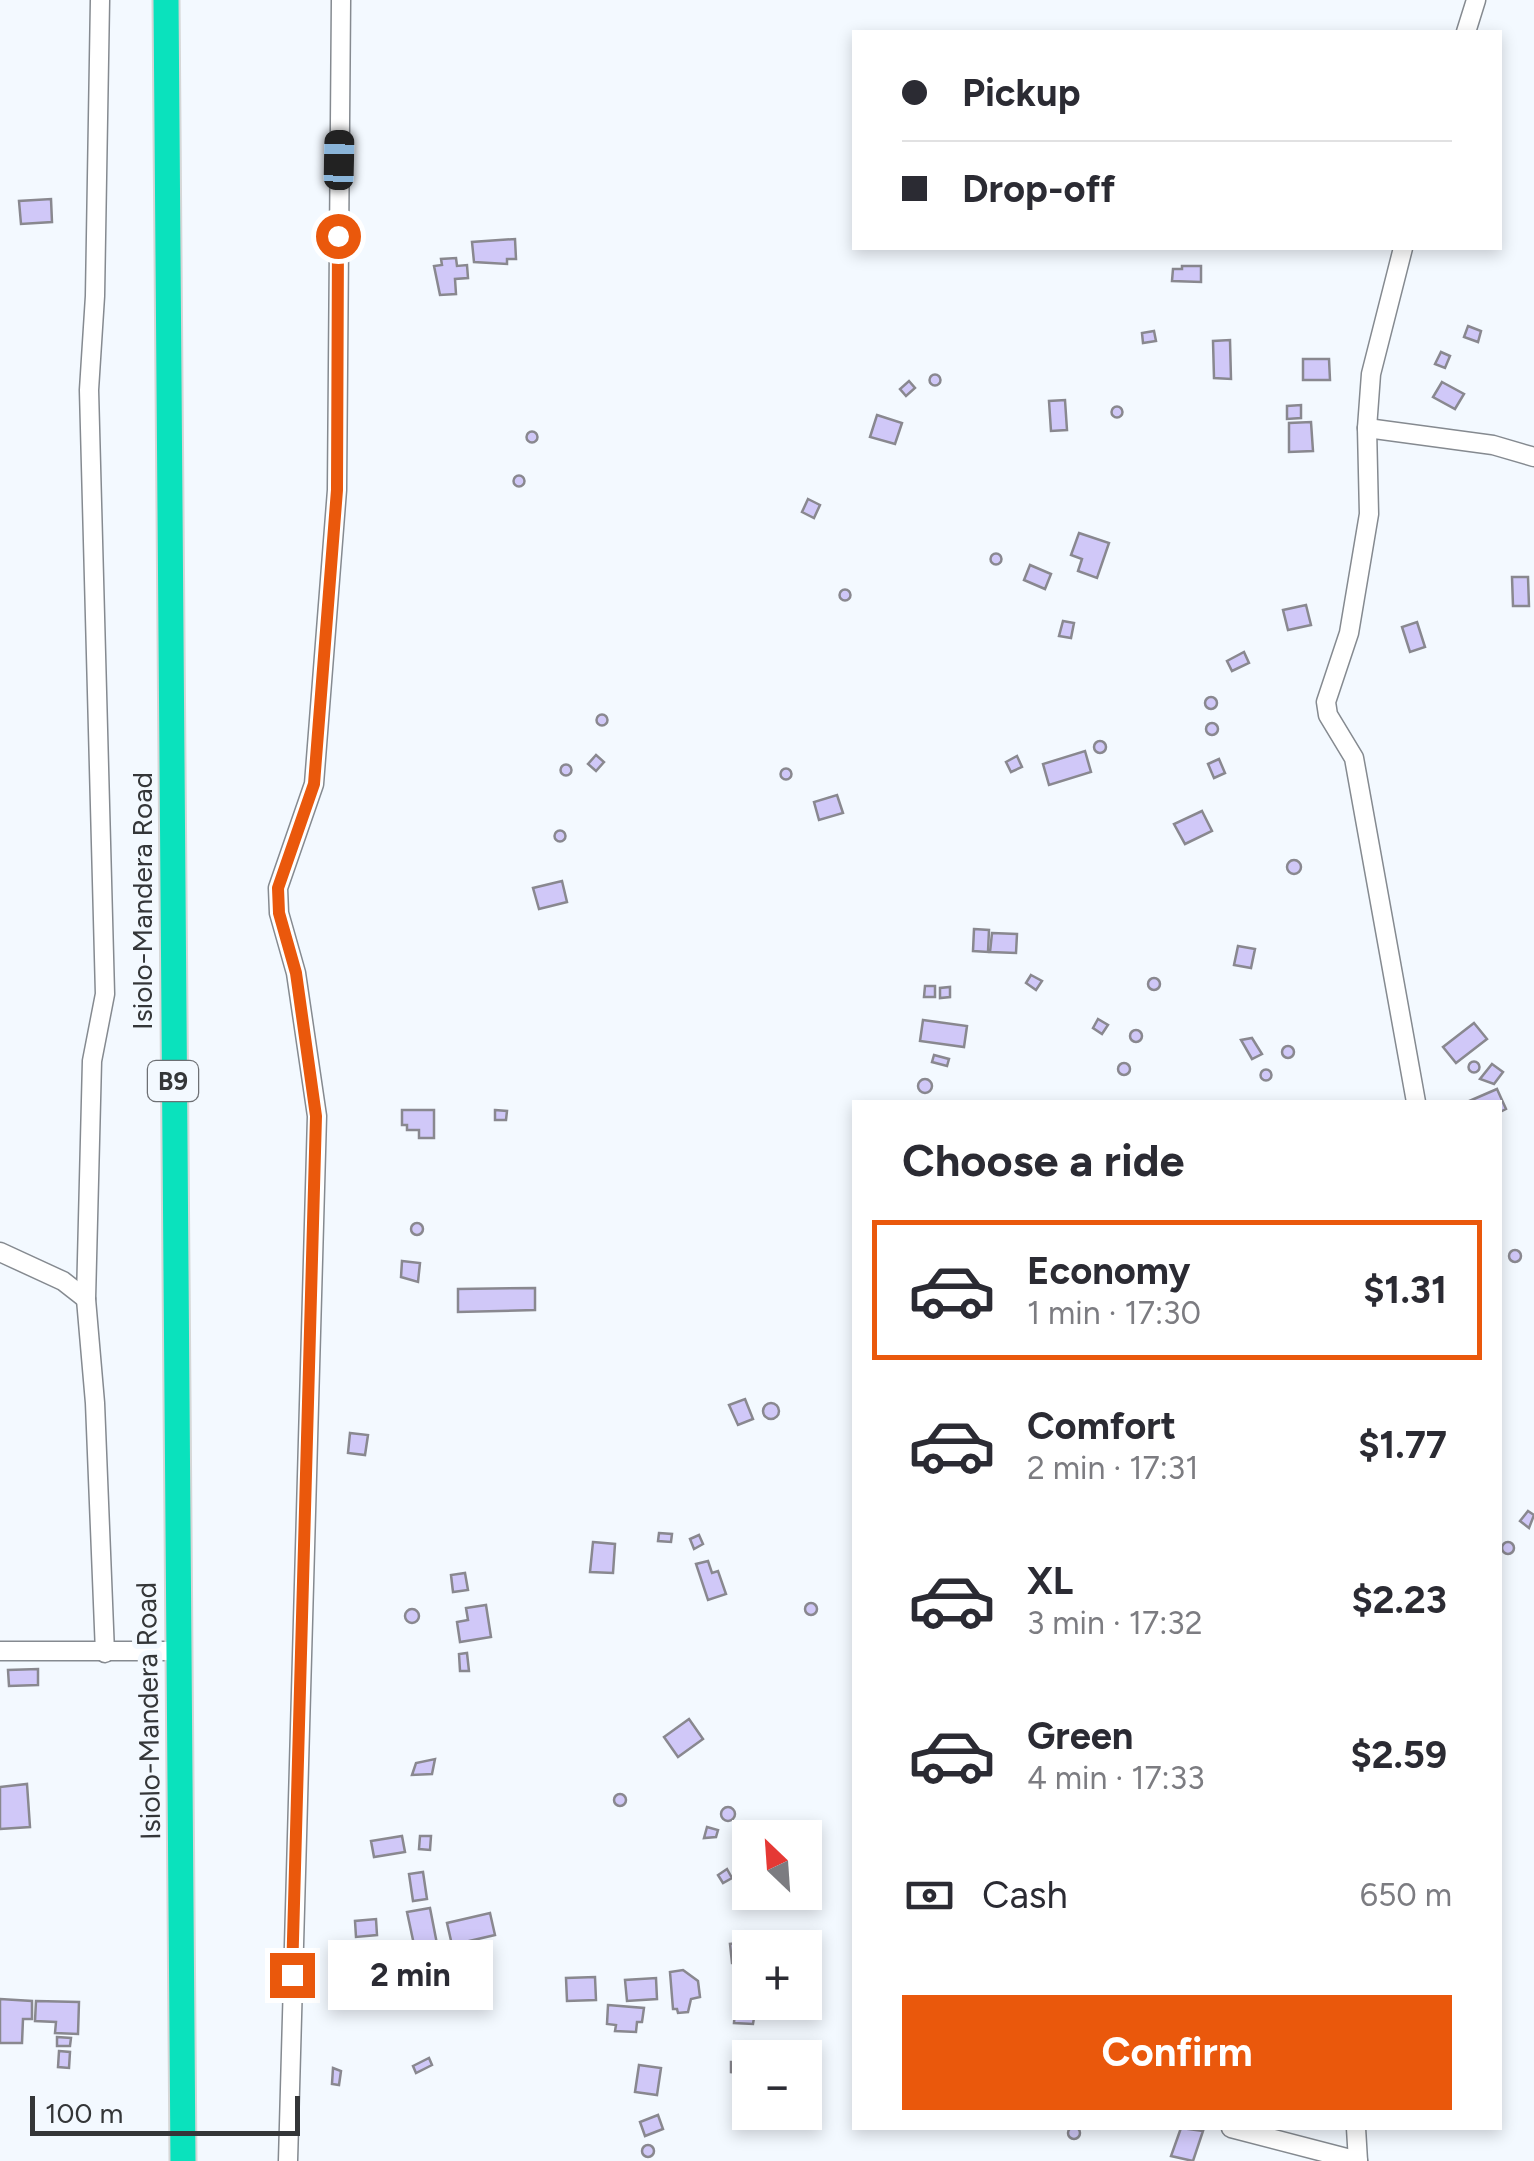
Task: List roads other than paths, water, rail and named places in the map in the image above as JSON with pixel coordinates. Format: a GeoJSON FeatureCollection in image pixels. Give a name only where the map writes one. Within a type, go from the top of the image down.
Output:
{"type":"FeatureCollection","features":[{"type":"Feature","properties":{"kind":"highway","name":"Isiolo-Mandera Road"},"geometry":{"type":"LineString","coordinates":[[166,0],[183,2161]]}},
{"type":"Feature","properties":{"kind":"street"},"geometry":{"type":"LineString","coordinates":[[100,0],[89,390],[105,994],[92,1061],[86,1300],[105,1654]]}},
{"type":"Feature","properties":{"kind":"street"},"geometry":{"type":"LineString","coordinates":[[288,2161],[316,1116],[296,973],[277,901],[314,784],[337,490],[341,0]]}},
{"type":"Feature","properties":{"kind":"street"},"geometry":{"type":"LineString","coordinates":[[1467,30],[1476,0]]}},
{"type":"Feature","properties":{"kind":"street"},"geometry":{"type":"LineString","coordinates":[[1403,250],[1371,374],[1367,428],[1369,514],[1349,633],[1326,702],[1328,716],[1354,758],[1416,1100]]}},
{"type":"Feature","properties":{"kind":"street"},"geometry":{"type":"LineString","coordinates":[[1367,428],[1494,445],[1534,457]]}},
{"type":"Feature","properties":{"kind":"street"},"geometry":{"type":"LineString","coordinates":[[0,1252],[63,1281],[86,1300]]}},
{"type":"Feature","properties":{"kind":"street"},"geometry":{"type":"LineString","coordinates":[[0,1651],[177,1651]]}},
{"type":"Feature","properties":{"kind":"street"},"geometry":{"type":"LineString","coordinates":[[1239,2130],[1358,2161],[1356,2130]]}}]}
